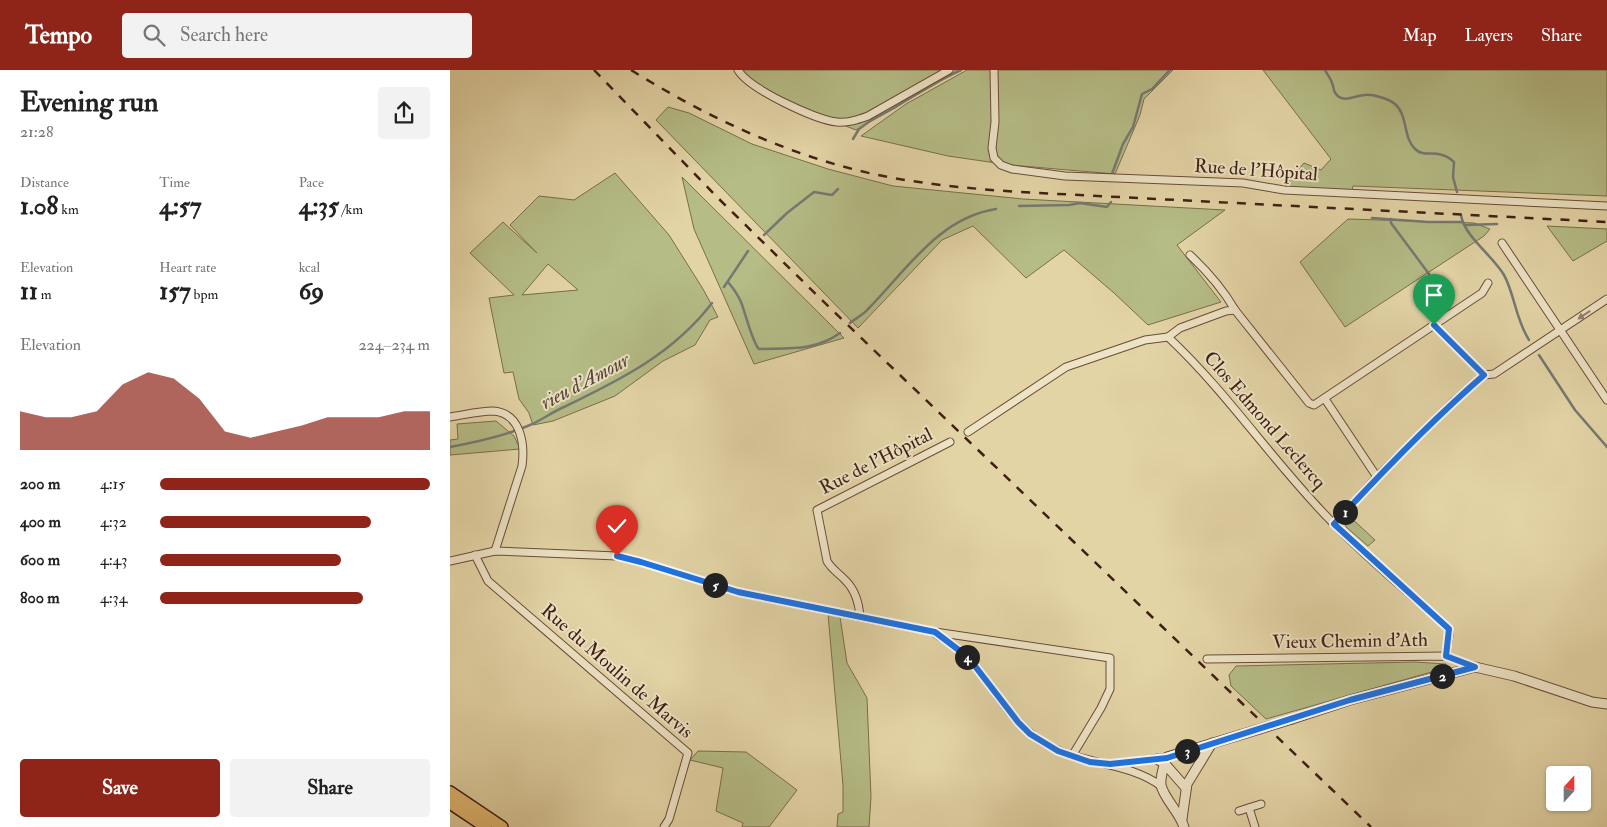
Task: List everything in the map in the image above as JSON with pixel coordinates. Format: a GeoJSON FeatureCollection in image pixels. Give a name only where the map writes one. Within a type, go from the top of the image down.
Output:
{"type":"FeatureCollection","features":[{"type":"Feature","properties":{"kind":"main road"},"geometry":{"type":"LineString","coordinates":[[451,799],[486,827]]}},
{"type":"Feature","properties":{"kind":"main road"},"geometry":{"type":"LineString","coordinates":[[451,799],[502,827]]}},
{"type":"Feature","properties":{"kind":"street"},"geometry":{"type":"LineString","coordinates":[[738,70],[749,82],[775,99],[836,122],[854,121],[868,116],[949,70]]}},
{"type":"Feature","properties":{"kind":"street","name":"Rue de l'Hôpital"},"geometry":{"type":"LineString","coordinates":[[994,70],[995,122],[992,148],[994,158],[1002,165],[1012,169],[1065,176],[1243,183],[1284,190],[1607,206]]}},
{"type":"Feature","properties":{"kind":"street"},"geometry":{"type":"LineString","coordinates":[[1502,243],[1607,400]]}},
{"type":"Feature","properties":{"kind":"street"},"geometry":{"type":"LineString","coordinates":[[1190,255],[1226,295],[1235,310],[1309,403],[1314,405],[1482,293],[1488,282]]}},
{"type":"Feature","properties":{"kind":"street"},"geometry":{"type":"LineString","coordinates":[[1334,524],[1377,477],[1452,403],[1484,375],[1494,374],[1607,299]]}},
{"type":"Feature","properties":{"kind":"street"},"geometry":{"type":"LineString","coordinates":[[968,432],[1066,366],[1145,340],[1168,337],[1180,328],[1226,311],[1235,310]]}},
{"type":"Feature","properties":{"kind":"street"},"geometry":{"type":"LineString","coordinates":[[1434,325],[1484,375]]}},
{"type":"Feature","properties":{"kind":"street","name":"Clos Edmond Leclercq"},"geometry":{"type":"LineString","coordinates":[[1168,337],[1187,355],[1265,447],[1334,524],[1449,629],[1446,656]]}},
{"type":"Feature","properties":{"kind":"street"},"geometry":{"type":"LineString","coordinates":[[1325,399],[1377,477]]}},
{"type":"Feature","properties":{"kind":"street"},"geometry":{"type":"LineString","coordinates":[[450,417],[490,411],[498,412],[512,420],[518,429],[524,452],[522,466],[494,552]]}},
{"type":"Feature","properties":{"kind":"street","name":"Rue de l'Hôpital"},"geometry":{"type":"LineString","coordinates":[[860,617],[858,600],[847,581],[830,567],[827,561],[817,510],[950,442]]}},
{"type":"Feature","properties":{"kind":"street"},"geometry":{"type":"LineString","coordinates":[[450,561],[494,552],[617,556],[738,592],[935,632],[1110,658],[1110,689],[1101,708],[1072,756]]}},
{"type":"Feature","properties":{"kind":"street","name":"Rue du Moulin de Marvis"},"geometry":{"type":"LineString","coordinates":[[475,555],[488,582],[688,753],[669,819],[664,827]]}},
{"type":"Feature","properties":{"kind":"street"},"geometry":{"type":"LineString","coordinates":[[935,632],[968,657],[1018,722],[1030,734],[1050,747],[1072,756],[1090,762],[1110,764],[1163,760],[1350,700],[1475,667]]}},
{"type":"Feature","properties":{"kind":"street","name":"Vieux Chemin d'Ath"},"geometry":{"type":"LineString","coordinates":[[1207,658],[1446,656],[1475,667],[1514,676],[1592,702],[1607,704]]}},
{"type":"Feature","properties":{"kind":"street"},"geometry":{"type":"LineString","coordinates":[[1182,823],[1186,788],[1212,743]]}},
{"type":"Feature","properties":{"kind":"street"},"geometry":{"type":"LineString","coordinates":[[1161,786],[1163,760]]}},
{"type":"Feature","properties":{"kind":"street"},"geometry":{"type":"LineString","coordinates":[[1163,760],[1186,788]]}},
{"type":"Feature","properties":{"kind":"street"},"geometry":{"type":"LineString","coordinates":[[1110,764],[1154,781],[1161,786],[1182,823]]}},
{"type":"Feature","properties":{"kind":"street"},"geometry":{"type":"LineString","coordinates":[[1239,811],[1261,804]]}},
{"type":"Feature","properties":{"kind":"street"},"geometry":{"type":"LineString","coordinates":[[1249,808],[1255,827]]}},
{"type":"Feature","properties":{"kind":"green space"},"geometry":{"type":"Polygon","coordinates":[[[739,70],[960,70],[856,130],[772,97],[739,70]]]}},
{"type":"Feature","properties":{"kind":"green space"},"geometry":{"type":"Polygon","coordinates":[[[967,70],[1173,70],[1144,99],[1140,115],[1115,174],[1010,165],[948,156],[861,136],[906,104],[967,70]]]}},
{"type":"Feature","properties":{"kind":"green space"},"geometry":{"type":"Polygon","coordinates":[[[1263,70],[1607,70],[1607,196],[1353,186],[1352,191],[1284,187],[1304,163],[1321,170],[1331,159],[1263,70]]]}},
{"type":"Feature","properties":{"kind":"green space"},"geometry":{"type":"Polygon","coordinates":[[[668,107],[689,113],[752,144],[828,169],[893,186],[1023,199],[1225,210],[1177,245],[1221,302],[1148,325],[1064,250],[1026,278],[973,226],[942,240],[858,328],[656,120],[668,107]]]}},
{"type":"Feature","properties":{"kind":"green space"},"geometry":{"type":"Polygon","coordinates":[[[615,173],[669,235],[718,317],[710,320],[695,345],[663,361],[615,396],[553,421],[533,425],[529,413],[519,399],[513,372],[504,373],[489,298],[514,295],[470,253],[503,222],[537,253],[510,225],[539,196],[574,200],[615,173]],[[548,264],[522,295],[578,290],[548,264]]]}},
{"type":"Feature","properties":{"kind":"green space"},"geometry":{"type":"Polygon","coordinates":[[[682,177],[844,338],[754,364],[694,229],[682,177]]]}},
{"type":"Feature","properties":{"kind":"green space"},"geometry":{"type":"Polygon","coordinates":[[[1348,219],[1474,223],[1490,229],[1484,236],[1345,327],[1300,262],[1348,219]]]}},
{"type":"Feature","properties":{"kind":"green space"},"geometry":{"type":"Polygon","coordinates":[[[1547,226],[1607,229],[1607,241],[1573,261],[1547,226]]]}},
{"type":"Feature","properties":{"kind":"green space"},"geometry":{"type":"Polygon","coordinates":[[[496,421],[514,436],[520,449],[450,455],[450,440],[458,439],[457,424],[496,421]]]}},
{"type":"Feature","properties":{"kind":"green space"},"geometry":{"type":"Polygon","coordinates":[[[1349,516],[1375,540],[1368,546],[1346,527],[1345,519],[1349,516]]]}},
{"type":"Feature","properties":{"kind":"green space"},"geometry":{"type":"Polygon","coordinates":[[[828,614],[840,617],[847,663],[867,698],[871,797],[869,827],[837,827],[838,814],[843,812],[843,785],[828,614]]]}},
{"type":"Feature","properties":{"kind":"green space"},"geometry":{"type":"Polygon","coordinates":[[[1415,662],[1446,664],[1449,667],[1266,719],[1231,686],[1229,675],[1236,666],[1415,662]]]}},
{"type":"Feature","properties":{"kind":"green space"},"geometry":{"type":"Polygon","coordinates":[[[698,751],[746,752],[797,790],[769,827],[742,827],[743,823],[716,811],[723,768],[690,760],[698,751]]]}},
{"type":"Feature","properties":{"kind":"waterway","name":"rieu d'Amour"},"geometry":{"type":"LineString","coordinates":[[853,139],[859,129],[870,121],[934,83],[961,70]]}},
{"type":"Feature","properties":{"kind":"waterway"},"geometry":{"type":"LineString","coordinates":[[1112,174],[1123,144],[1133,127],[1142,94],[1152,89],[1170,70]]}},
{"type":"Feature","properties":{"kind":"waterway"},"geometry":{"type":"LineString","coordinates":[[1325,70],[1334,92],[1339,97],[1346,99],[1361,95],[1372,95],[1395,104],[1402,114],[1409,139],[1415,149],[1423,153],[1443,155],[1454,162],[1453,177],[1457,192]]}},
{"type":"Feature","properties":{"kind":"waterway","name":"rieu d'Amour"},"geometry":{"type":"LineString","coordinates":[[764,235],[787,213],[814,192],[832,195],[838,189]]}},
{"type":"Feature","properties":{"kind":"waterway"},"geometry":{"type":"LineString","coordinates":[[1019,206],[1080,203],[1107,207],[1111,202]]}},
{"type":"Feature","properties":{"kind":"waterway"},"geometry":{"type":"LineString","coordinates":[[850,323],[866,311],[924,248],[940,235],[957,223],[975,214],[996,209]]}},
{"type":"Feature","properties":{"kind":"waterway"},"geometry":{"type":"LineString","coordinates":[[1461,215],[1467,231],[1504,275],[1511,290],[1524,332],[1529,340]]}},
{"type":"Feature","properties":{"kind":"waterway"},"geometry":{"type":"LineString","coordinates":[[1372,218],[1428,222],[1462,222]]}},
{"type":"Feature","properties":{"kind":"waterway"},"geometry":{"type":"LineString","coordinates":[[1391,219],[1391,223],[1429,274]]}},
{"type":"Feature","properties":{"kind":"waterway"},"geometry":{"type":"LineString","coordinates":[[1466,225],[1497,224]]}},
{"type":"Feature","properties":{"kind":"waterway","name":"rieu d'Amour"},"geometry":{"type":"LineString","coordinates":[[724,287],[748,251]]}},
{"type":"Feature","properties":{"kind":"waterway"},"geometry":{"type":"LineString","coordinates":[[728,282],[741,302],[752,335],[759,349],[811,346],[831,339],[840,333]]}},
{"type":"Feature","properties":{"kind":"waterway","name":"rieu d'Amour"},"geometry":{"type":"LineString","coordinates":[[450,447],[520,429],[605,387],[663,351],[697,321],[712,303]]}},
{"type":"Feature","properties":{"kind":"waterway"},"geometry":{"type":"LineString","coordinates":[[1539,355],[1575,410],[1607,447]]}},
{"type":"Feature","properties":{"kind":"railway"},"geometry":{"type":"LineString","coordinates":[[594,70],[719,199],[829,307],[1371,827]]}},
{"type":"Feature","properties":{"kind":"railway"},"geometry":{"type":"LineString","coordinates":[[631,70],[691,105],[754,135],[820,160],[904,180],[1020,192],[1607,222]]}},
{"type":"Feature","properties":{"kind":"route"},"geometry":{"type":"LineString","coordinates":[[617,556],[738,592],[935,632],[968,657],[1018,722],[1043,743],[1058,751],[1090,762],[1110,764],[1167,758],[1350,700],[1475,667],[1446,656],[1449,629],[1334,524],[1377,477],[1452,403],[1484,375],[1434,325]]}}]}
